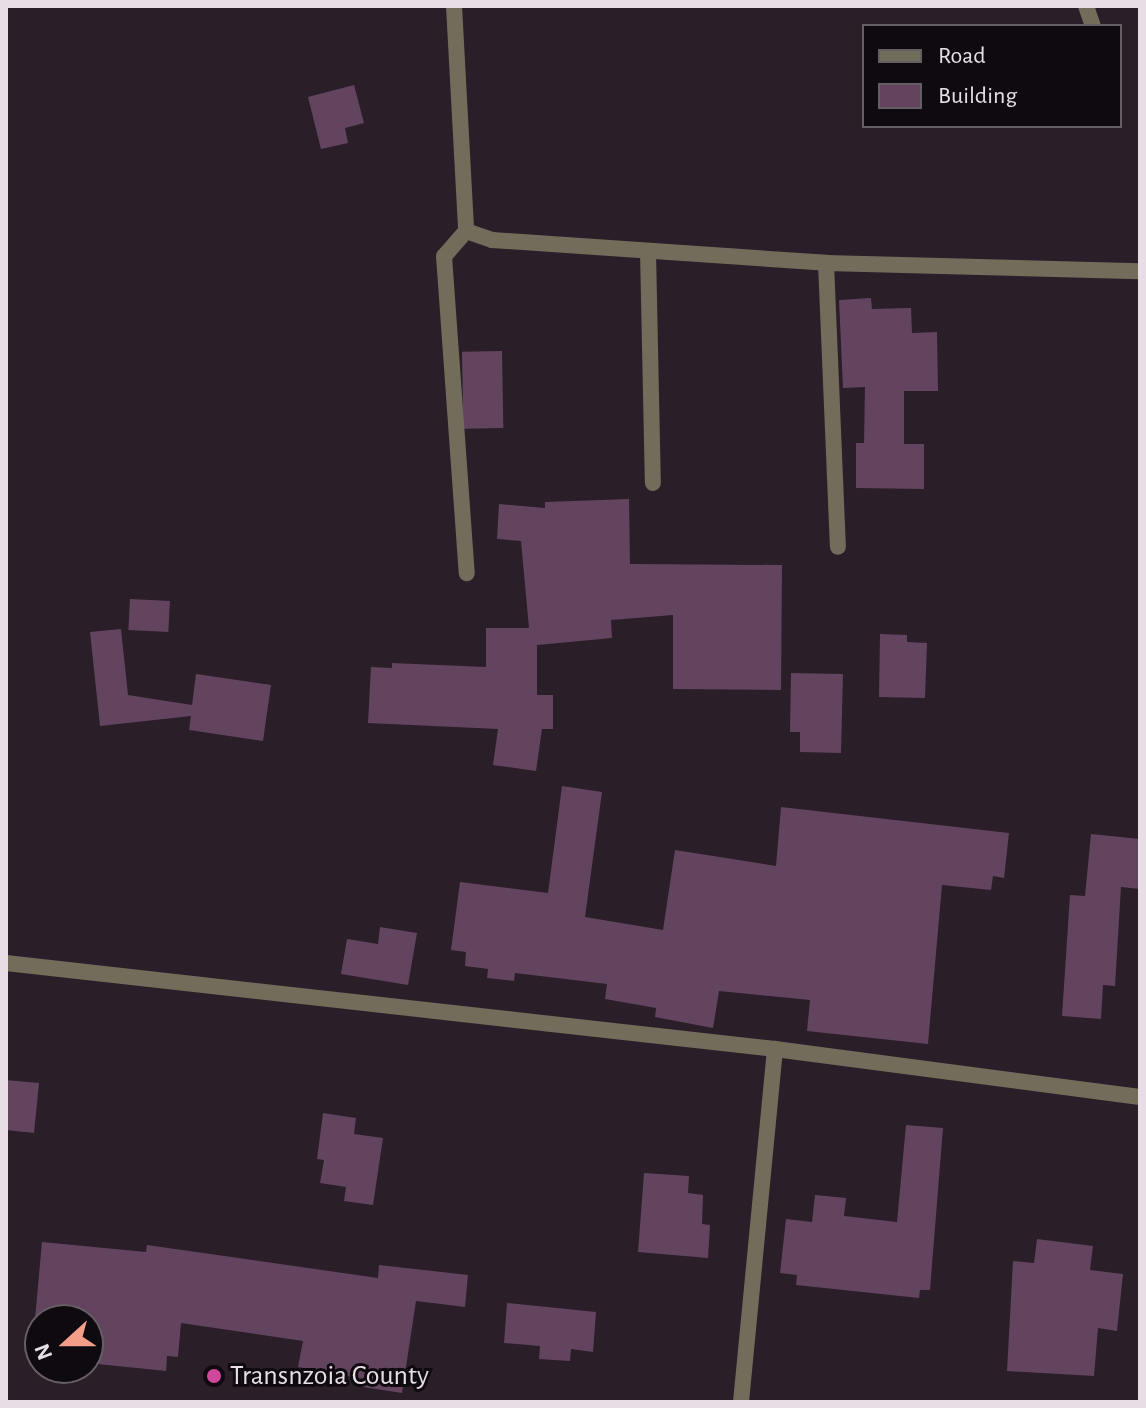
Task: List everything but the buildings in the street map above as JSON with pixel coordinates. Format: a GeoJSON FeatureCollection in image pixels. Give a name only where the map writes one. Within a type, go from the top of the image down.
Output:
{"type":"FeatureCollection","features":[{"type":"Feature","properties":{"kind":"street"},"geometry":{"type":"LineString","coordinates":[[454,6],[466,231],[444,256],[467,573]]}},
{"type":"Feature","properties":{"kind":"street"},"geometry":{"type":"LineString","coordinates":[[466,231],[492,240],[826,263],[1140,271]]}},
{"type":"Feature","properties":{"kind":"street"},"geometry":{"type":"LineString","coordinates":[[648,251],[653,483]]}},
{"type":"Feature","properties":{"kind":"street"},"geometry":{"type":"LineString","coordinates":[[826,263],[838,547]]}},
{"type":"Feature","properties":{"kind":"street"},"geometry":{"type":"LineString","coordinates":[[6,963],[775,1049],[1140,1097]]}},
{"type":"Feature","properties":{"kind":"street"},"geometry":{"type":"LineString","coordinates":[[741,1402],[775,1049]]}},
{"type":"Feature","properties":{"kind":"place","name":"Transnzoia County"},"geometry":{"type":"Point","coordinates":[214,1376]}}]}
